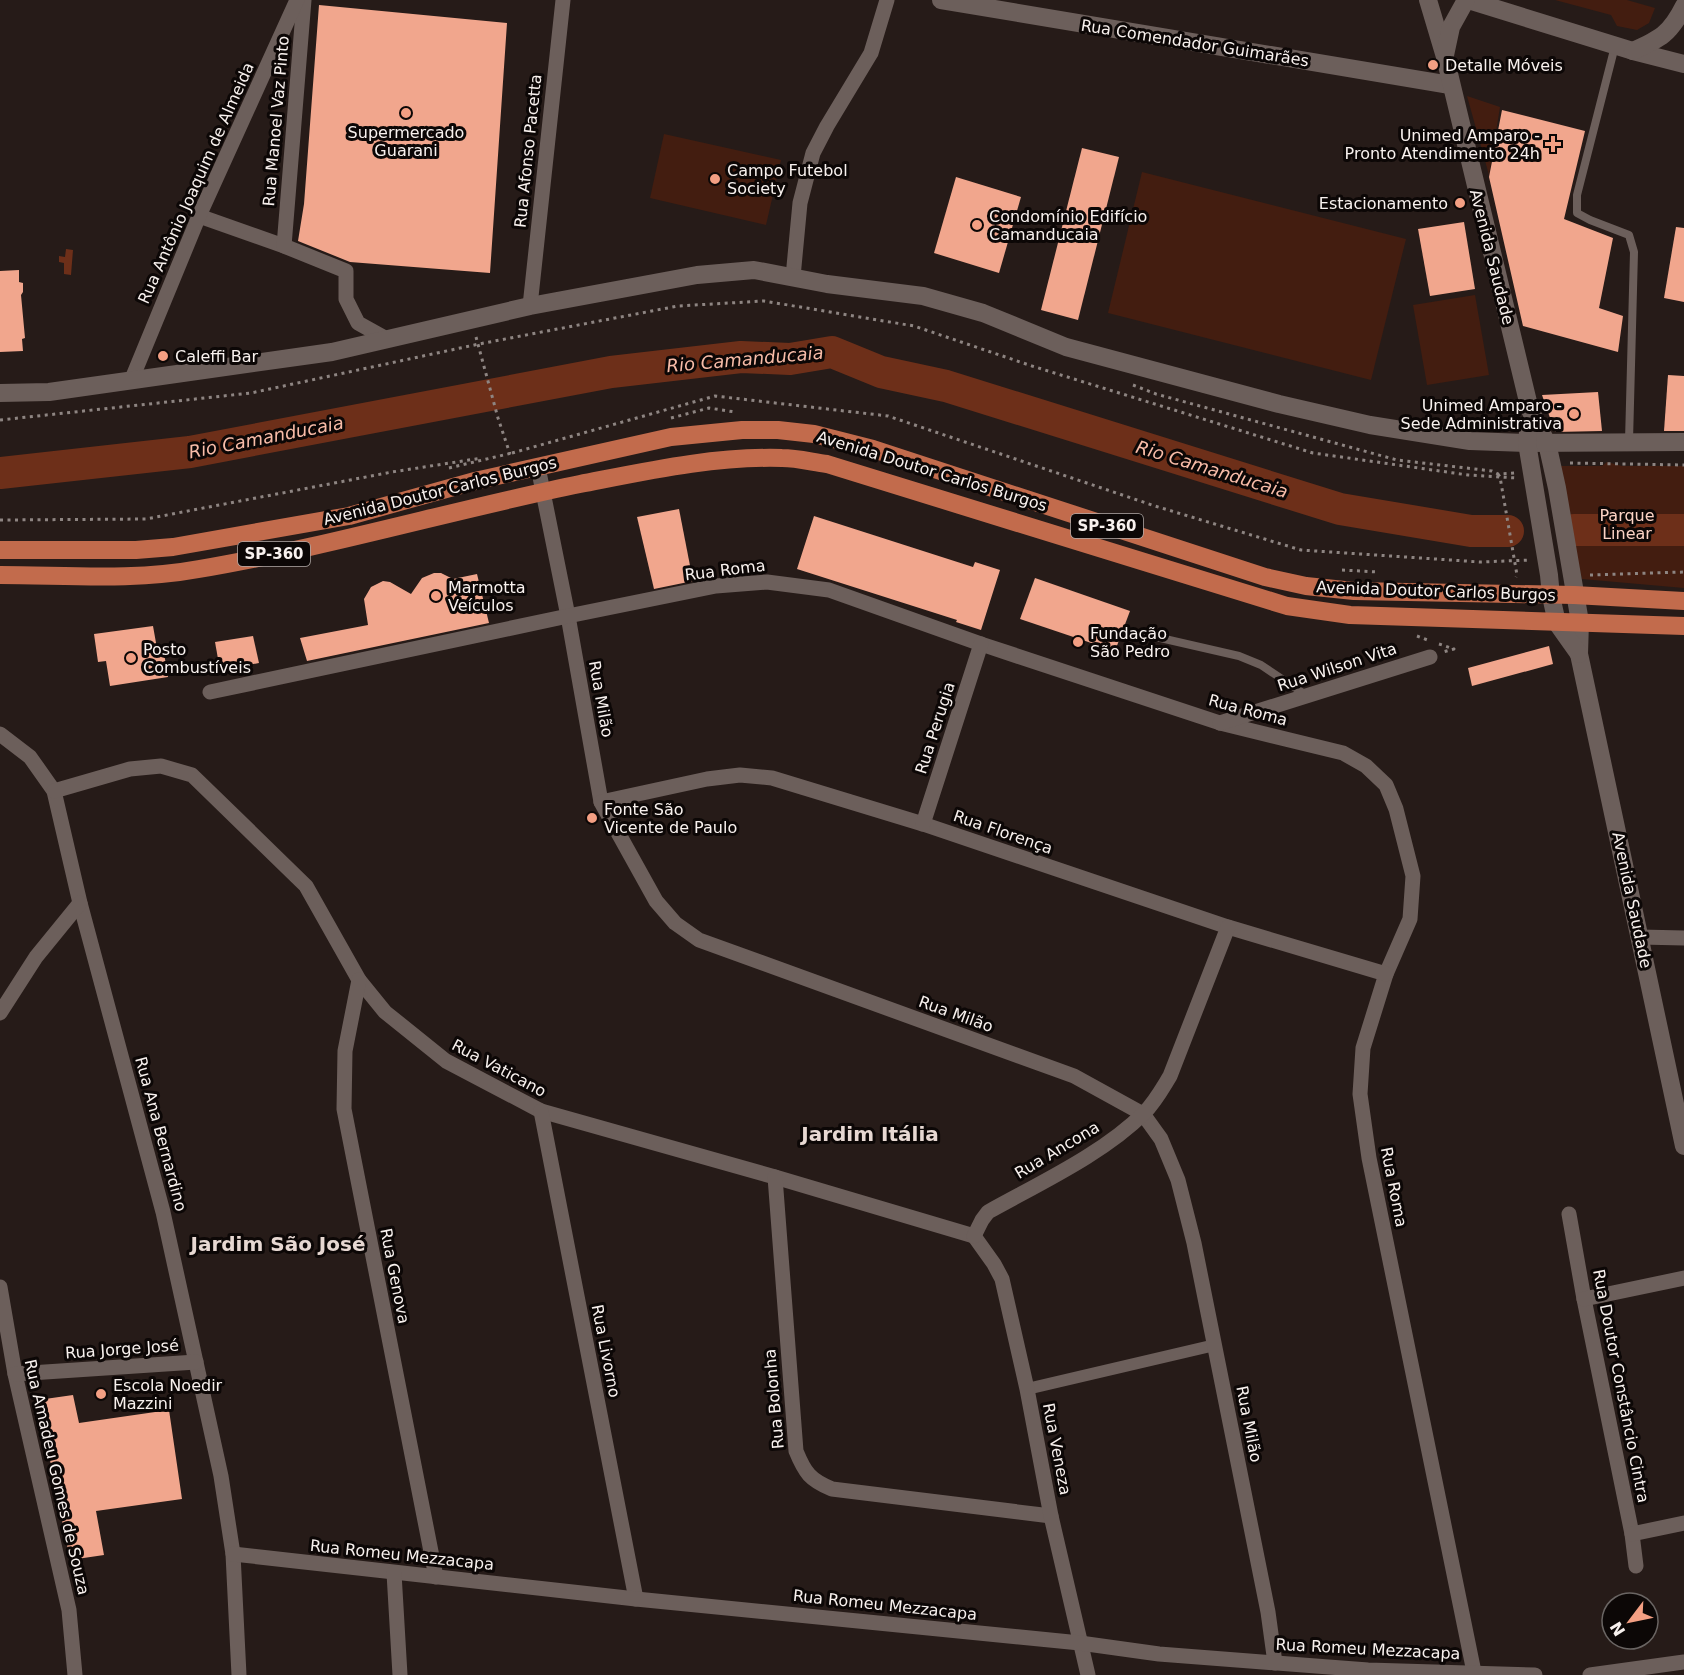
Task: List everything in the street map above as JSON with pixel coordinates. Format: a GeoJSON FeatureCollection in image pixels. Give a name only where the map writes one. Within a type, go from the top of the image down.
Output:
{"type":"FeatureCollection","features":[{"type":"Feature","properties":{"kind":"main road","name":"Avenida Doutor Carlos Burgos"},"geometry":{"type":"LineString","coordinates":[[0,550],[136,550],[173,547],[349,516],[509,474],[672,437],[742,430],[778,430],[814,434],[873,449],[1265,577],[1306,586],[1354,591],[1551,596],[1573,586],[1684,601]]}},
{"type":"Feature","properties":{"kind":"main road","name":"Avenida Doutor Carlos Burgos"},"geometry":{"type":"LineString","coordinates":[[0,575],[166,574],[200,569],[406,525],[500,500],[663,468],[726,458],[784,458],[838,467],[1287,606],[1350,615],[1684,626]]}},
{"type":"Feature","properties":{"kind":"street","name":"Rua Antônio Joaquim de Almeida"},"geometry":{"type":"LineString","coordinates":[[131,381],[199,216],[297,0]]}},
{"type":"Feature","properties":{"kind":"street","name":"Rua Manoel Vaz Pinto"},"geometry":{"type":"LineString","coordinates":[[284,246],[304,0]]}},
{"type":"Feature","properties":{"kind":"street","name":"Rua Afonso Pacetta"},"geometry":{"type":"LineString","coordinates":[[530,306],[563,0]]}},
{"type":"Feature","properties":{"kind":"street"},"geometry":{"type":"LineString","coordinates":[[793,277],[800,203],[813,153],[871,53],[887,0]]}},
{"type":"Feature","properties":{"kind":"street","name":"Rua Comendador Guimarães"},"geometry":{"type":"LineString","coordinates":[[941,0],[1450,85]]}},
{"type":"Feature","properties":{"kind":"street","name":"Avenida Saudade"},"geometry":{"type":"LineString","coordinates":[[1428,0],[1445,57],[1530,410],[1547,443],[1580,622],[1579,654],[1684,1146]]}},
{"type":"Feature","properties":{"kind":"street"},"geometry":{"type":"LineString","coordinates":[[1445,57],[1451,27],[1467,0],[1633,51],[1684,64]]}},
{"type":"Feature","properties":{"kind":"street"},"geometry":{"type":"LineString","coordinates":[[1633,51],[1659,39],[1676,23],[1684,6]]}},
{"type":"Feature","properties":{"kind":"street"},"geometry":{"type":"LineString","coordinates":[[199,216],[346,271],[346,300],[358,323],[385,338]]}},
{"type":"Feature","properties":{"kind":"street"},"geometry":{"type":"LineString","coordinates":[[0,393],[49,392],[332,352],[530,306],[697,274],[754,270],[846,287],[923,296],[983,313],[1066,347],[1279,404],[1370,425],[1470,441],[1684,442]]}},
{"type":"Feature","properties":{"kind":"street","name":"Avenida Saudade"},"geometry":{"type":"LineString","coordinates":[[1530,410],[1527,443],[1551,596],[1557,623],[1579,654]]}},
{"type":"Feature","properties":{"kind":"street","name":"Rua Milão"},"geometry":{"type":"LineString","coordinates":[[538,467],[568,616],[601,802],[656,901],[675,923],[699,940],[1074,1076],[1143,1114],[1161,1139],[1178,1180],[1194,1243],[1268,1612],[1275,1663]]}},
{"type":"Feature","properties":{"kind":"street","name":"Rua Roma"},"geometry":{"type":"LineString","coordinates":[[210,692],[716,586],[767,582],[829,590],[981,644],[1220,723],[1343,753],[1366,766],[1386,785],[1396,809],[1413,876],[1410,919],[1386,974],[1363,1048],[1360,1094],[1369,1158],[1474,1672]]}},
{"type":"Feature","properties":{"kind":"street","name":"Rua Perugia"},"geometry":{"type":"LineString","coordinates":[[923,824],[981,644]]}},
{"type":"Feature","properties":{"kind":"street","name":"Rua Wilson Vita"},"geometry":{"type":"LineString","coordinates":[[1220,723],[1430,657]]}},
{"type":"Feature","properties":{"kind":"street","name":"Rua Ana Bernardino"},"geometry":{"type":"LineString","coordinates":[[0,734],[30,757],[54,791],[80,903],[163,1212],[221,1476],[233,1554],[239,1675]]}},
{"type":"Feature","properties":{"kind":"street","name":"Rua Vaticano"},"geometry":{"type":"LineString","coordinates":[[54,791],[130,769],[161,766],[192,774],[306,886],[359,980],[385,1012],[446,1062],[541,1111],[975,1236]]}},
{"type":"Feature","properties":{"kind":"street","name":"Rua Florença"},"geometry":{"type":"LineString","coordinates":[[601,802],[707,779],[740,775],[772,778],[923,824],[1228,927],[1386,974]]}},
{"type":"Feature","properties":{"kind":"street"},"geometry":{"type":"LineString","coordinates":[[0,1013],[36,957],[80,903]]}},
{"type":"Feature","properties":{"kind":"street","name":"Rua Ancona"},"geometry":{"type":"LineString","coordinates":[[975,1236],[988,1212],[1095,1152],[1143,1114],[1157,1097],[1170,1076],[1228,927]]}},
{"type":"Feature","properties":{"kind":"street"},"geometry":{"type":"LineString","coordinates":[[1640,937],[1684,938]]}},
{"type":"Feature","properties":{"kind":"street","name":"Rua Genova"},"geometry":{"type":"LineString","coordinates":[[359,980],[345,1051],[344,1109],[436,1577]]}},
{"type":"Feature","properties":{"kind":"street","name":"Rua Livorno"},"geometry":{"type":"LineString","coordinates":[[541,1111],[636,1599]]}},
{"type":"Feature","properties":{"kind":"street","name":"Rua Bolonha"},"geometry":{"type":"LineString","coordinates":[[775,1177],[796,1452],[804,1470],[814,1482],[831,1489],[1051,1516]]}},
{"type":"Feature","properties":{"kind":"street","name":"Rua Doutor Constâncio Cintra"},"geometry":{"type":"LineString","coordinates":[[1569,1214],[1632,1534],[1636,1566]]}},
{"type":"Feature","properties":{"kind":"street","name":"Rua Veneza"},"geometry":{"type":"LineString","coordinates":[[975,1236],[1002,1279],[1027,1389],[1051,1516],[1088,1675]]}},
{"type":"Feature","properties":{"kind":"street"},"geometry":{"type":"LineString","coordinates":[[1584,1299],[1684,1278]]}},
{"type":"Feature","properties":{"kind":"street","name":"Rua Amadeu Gomes de Souza"},"geometry":{"type":"LineString","coordinates":[[0,1287],[15,1374],[69,1610],[75,1675]]}},
{"type":"Feature","properties":{"kind":"street"},"geometry":{"type":"LineString","coordinates":[[1027,1389],[1215,1346]]}},
{"type":"Feature","properties":{"kind":"street","name":"Rua Jorge José"},"geometry":{"type":"LineString","coordinates":[[15,1374],[196,1362]]}},
{"type":"Feature","properties":{"kind":"street"},"geometry":{"type":"LineString","coordinates":[[1632,1534],[1684,1523]]}},
{"type":"Feature","properties":{"kind":"street","name":"Rua Romeu Mezzacapa"},"geometry":{"type":"LineString","coordinates":[[233,1554],[636,1599],[1080,1643],[1159,1654],[1368,1670],[1535,1675]]}},
{"type":"Feature","properties":{"kind":"street"},"geometry":{"type":"LineString","coordinates":[[394,1573],[400,1675]]}},
{"type":"Feature","properties":{"kind":"street"},"geometry":{"type":"LineString","coordinates":[[1590,1675],[1659,1670],[1684,1662]]}},
{"type":"Feature","properties":{"kind":"lane"},"geometry":{"type":"LineString","coordinates":[[1615,45],[1577,195],[1577,213],[1629,235],[1634,252],[1629,442]]}},
{"type":"Feature","properties":{"kind":"lane"},"geometry":{"type":"LineString","coordinates":[[1143,634],[1239,656],[1261,665],[1307,696]]}},
{"type":"Feature","properties":{"kind":"path"},"geometry":{"type":"LineString","coordinates":[[0,420],[251,393],[479,344],[678,306],[764,301],[914,326],[1032,366],[1313,453],[1468,475],[1500,477],[1534,484]]}},
{"type":"Feature","properties":{"kind":"path"},"geometry":{"type":"LineString","coordinates":[[479,344],[498,418],[510,453],[509,474]]}},
{"type":"Feature","properties":{"kind":"path"},"geometry":{"type":"LineString","coordinates":[[1123,381],[1156,394],[1397,460],[1492,471],[1500,477],[1518,575],[1514,578]]}},
{"type":"Feature","properties":{"kind":"path"},"geometry":{"type":"LineString","coordinates":[[441,471],[715,396],[888,416],[1155,506],[1301,550],[1480,562],[1515,560],[1548,567]]}},
{"type":"Feature","properties":{"kind":"path"},"geometry":{"type":"LineString","coordinates":[[665,420],[709,408],[744,413]]}},
{"type":"Feature","properties":{"kind":"path"},"geometry":{"type":"LineString","coordinates":[[0,520],[146,519],[392,472],[566,444]]}},
{"type":"Feature","properties":{"kind":"path"},"geometry":{"type":"LineString","coordinates":[[1559,462],[1684,465]]}},
{"type":"Feature","properties":{"kind":"path"},"geometry":{"type":"LineString","coordinates":[[1338,570],[1385,572]]}},
{"type":"Feature","properties":{"kind":"path"},"geometry":{"type":"LineString","coordinates":[[1573,586],[1684,572]]}},
{"type":"Feature","properties":{"kind":"green space"},"geometry":{"type":"Polygon","coordinates":[[[1555,0],[1627,0],[1655,8],[1649,23],[1637,30],[1617,26],[1611,15],[1555,0]]]}},
{"type":"Feature","properties":{"kind":"green space"},"geometry":{"type":"Polygon","coordinates":[[[1467,96],[1500,107],[1489,175],[1467,96]]]}},
{"type":"Feature","properties":{"kind":"green space","name":"Campo Futebol Society"},"geometry":{"type":"Polygon","coordinates":[[[664,134],[781,160],[766,225],[650,198],[664,134]]]}},
{"type":"Feature","properties":{"kind":"green space"},"geometry":{"type":"Polygon","coordinates":[[[1142,172],[1406,239],[1371,380],[1108,313],[1142,172]]]}},
{"type":"Feature","properties":{"kind":"green space"},"geometry":{"type":"Polygon","coordinates":[[[1475,295],[1489,375],[1427,385],[1413,305],[1475,295]]]}},
{"type":"Feature","properties":{"kind":"green space","name":"Parque Linear"},"geometry":{"type":"Polygon","coordinates":[[[1607,462],[1622,466],[1684,466],[1684,588],[1582,579],[1556,466],[1602,466],[1607,462]]]}},
{"type":"Feature","properties":{"kind":"shaded area"},"geometry":{"type":"Polygon","coordinates":[[[66,249],[73,250],[71,275],[64,274],[64,263],[59,262],[59,256],[65,257],[66,249]]]}},
{"type":"Feature","properties":{"kind":"building","name":"Supermercado Guarani"},"geometry":{"type":"Polygon","coordinates":[[[319,5],[507,23],[490,273],[350,262],[298,241],[304,204],[319,5]]]}},
{"type":"Feature","properties":{"kind":"building"},"geometry":{"type":"Polygon","coordinates":[[[1502,110],[1585,131],[1564,219],[1613,238],[1599,308],[1623,316],[1618,352],[1523,326],[1489,177],[1502,110]]]}},
{"type":"Feature","properties":{"kind":"building"},"geometry":{"type":"Polygon","coordinates":[[[1082,148],[1119,157],[1078,320],[1041,310],[1082,148]]]}},
{"type":"Feature","properties":{"kind":"building","name":"Condomínio Edifício Camanducaia"},"geometry":{"type":"Polygon","coordinates":[[[956,177],[1021,197],[999,273],[934,253],[956,177]]]}},
{"type":"Feature","properties":{"kind":"building"},"geometry":{"type":"Polygon","coordinates":[[[1464,222],[1475,289],[1430,296],[1418,229],[1464,222]]]}},
{"type":"Feature","properties":{"kind":"building"},"geometry":{"type":"Polygon","coordinates":[[[1676,227],[1684,228],[1684,302],[1664,298],[1676,227]]]}},
{"type":"Feature","properties":{"kind":"building"},"geometry":{"type":"Polygon","coordinates":[[[19,270],[19,282],[23,283],[21,295],[25,338],[22,339],[23,351],[0,352],[0,271],[19,270]]]}},
{"type":"Feature","properties":{"kind":"building"},"geometry":{"type":"Polygon","coordinates":[[[1668,375],[1684,376],[1684,431],[1664,431],[1668,375]]]}},
{"type":"Feature","properties":{"kind":"building","name":"Unimed Amparo - Sede Administrativa"},"geometry":{"type":"Polygon","coordinates":[[[1598,392],[1602,431],[1555,432],[1542,395],[1598,392]]]}},
{"type":"Feature","properties":{"kind":"building"},"geometry":{"type":"Polygon","coordinates":[[[679,509],[693,581],[654,589],[637,517],[679,509]]]}},
{"type":"Feature","properties":{"kind":"building"},"geometry":{"type":"Polygon","coordinates":[[[814,516],[973,567],[975,562],[1000,570],[981,630],[956,622],[957,620],[797,569],[814,516]]]}},
{"type":"Feature","properties":{"kind":"building"},"geometry":{"type":"Polygon","coordinates":[[[441,573],[453,579],[477,574],[489,623],[307,661],[300,638],[368,625],[364,599],[371,587],[383,581],[390,582],[411,594],[422,578],[441,573]]]}},
{"type":"Feature","properties":{"kind":"building","name":"Fundação São Pedro"},"geometry":{"type":"Polygon","coordinates":[[[1035,578],[1130,611],[1115,651],[1020,619],[1035,578]]]}},
{"type":"Feature","properties":{"kind":"building","name":"Posto Combustíveis"},"geometry":{"type":"Polygon","coordinates":[[[153,626],[158,654],[164,653],[168,677],[110,686],[106,661],[98,662],[94,634],[153,626]]]}},
{"type":"Feature","properties":{"kind":"building"},"geometry":{"type":"Polygon","coordinates":[[[253,636],[259,663],[220,670],[215,642],[253,636]]]}},
{"type":"Feature","properties":{"kind":"building"},"geometry":{"type":"Polygon","coordinates":[[[1549,646],[1553,664],[1472,686],[1468,668],[1549,646]]]}},
{"type":"Feature","properties":{"kind":"building"},"geometry":{"type":"Polygon","coordinates":[[[73,1395],[79,1423],[169,1410],[182,1499],[96,1511],[104,1555],[70,1560],[38,1400],[73,1395]]]}},
{"type":"Feature","properties":{"kind":"waterway","name":"Rio Camanducaia"},"geometry":{"type":"LineString","coordinates":[[0,473],[190,452],[611,372],[741,357],[790,359],[832,352],[881,372],[946,386],[1340,509],[1471,531],[1508,531]]}},
{"type":"Feature","properties":{"kind":"waterway","name":"Rio Camanducaia"},"geometry":{"type":"LineString","coordinates":[[1574,530],[1684,530]]}},
{"type":"Feature","properties":{"kind":"place","name":"Detalle Móveis"},"geometry":{"type":"Point","coordinates":[1433,65]}},
{"type":"Feature","properties":{"kind":"place","name":"Supermercado Guarani"},"geometry":{"type":"Point","coordinates":[406,113]}},
{"type":"Feature","properties":{"kind":"place","name":"Unimed Amparo - Pronto Atendimento 24h"},"geometry":{"type":"Point","coordinates":[1553,144]}},
{"type":"Feature","properties":{"kind":"place","name":"Campo Futebol Society"},"geometry":{"type":"Point","coordinates":[715,179]}},
{"type":"Feature","properties":{"kind":"place","name":"Estacionamento"},"geometry":{"type":"Point","coordinates":[1460,203]}},
{"type":"Feature","properties":{"kind":"place","name":"Condomínio Edifício Camanducaia"},"geometry":{"type":"Point","coordinates":[977,225]}},
{"type":"Feature","properties":{"kind":"place","name":"Caleffi Bar"},"geometry":{"type":"Point","coordinates":[163,356]}},
{"type":"Feature","properties":{"kind":"place","name":"Unimed Amparo - Sede Administrativa"},"geometry":{"type":"Point","coordinates":[1574,414]}},
{"type":"Feature","properties":{"kind":"place","name":"Marmotta Veículos"},"geometry":{"type":"Point","coordinates":[436,596]}},
{"type":"Feature","properties":{"kind":"place","name":"Fundação São Pedro"},"geometry":{"type":"Point","coordinates":[1078,642]}},
{"type":"Feature","properties":{"kind":"place","name":"Posto Combustíveis"},"geometry":{"type":"Point","coordinates":[131,658]}},
{"type":"Feature","properties":{"kind":"place","name":"Fonte São Vicente de Paulo"},"geometry":{"type":"Point","coordinates":[592,818]}},
{"type":"Feature","properties":{"kind":"place","name":"Escola Noedir Mazzini"},"geometry":{"type":"Point","coordinates":[101,1394]}},
{"type":"Feature","properties":{"kind":"district","name":"Jardim Itália"},"geometry":{"type":"Point","coordinates":[870,1134]}},
{"type":"Feature","properties":{"kind":"district","name":"Jardim São José"},"geometry":{"type":"Point","coordinates":[278,1244]}}]}
